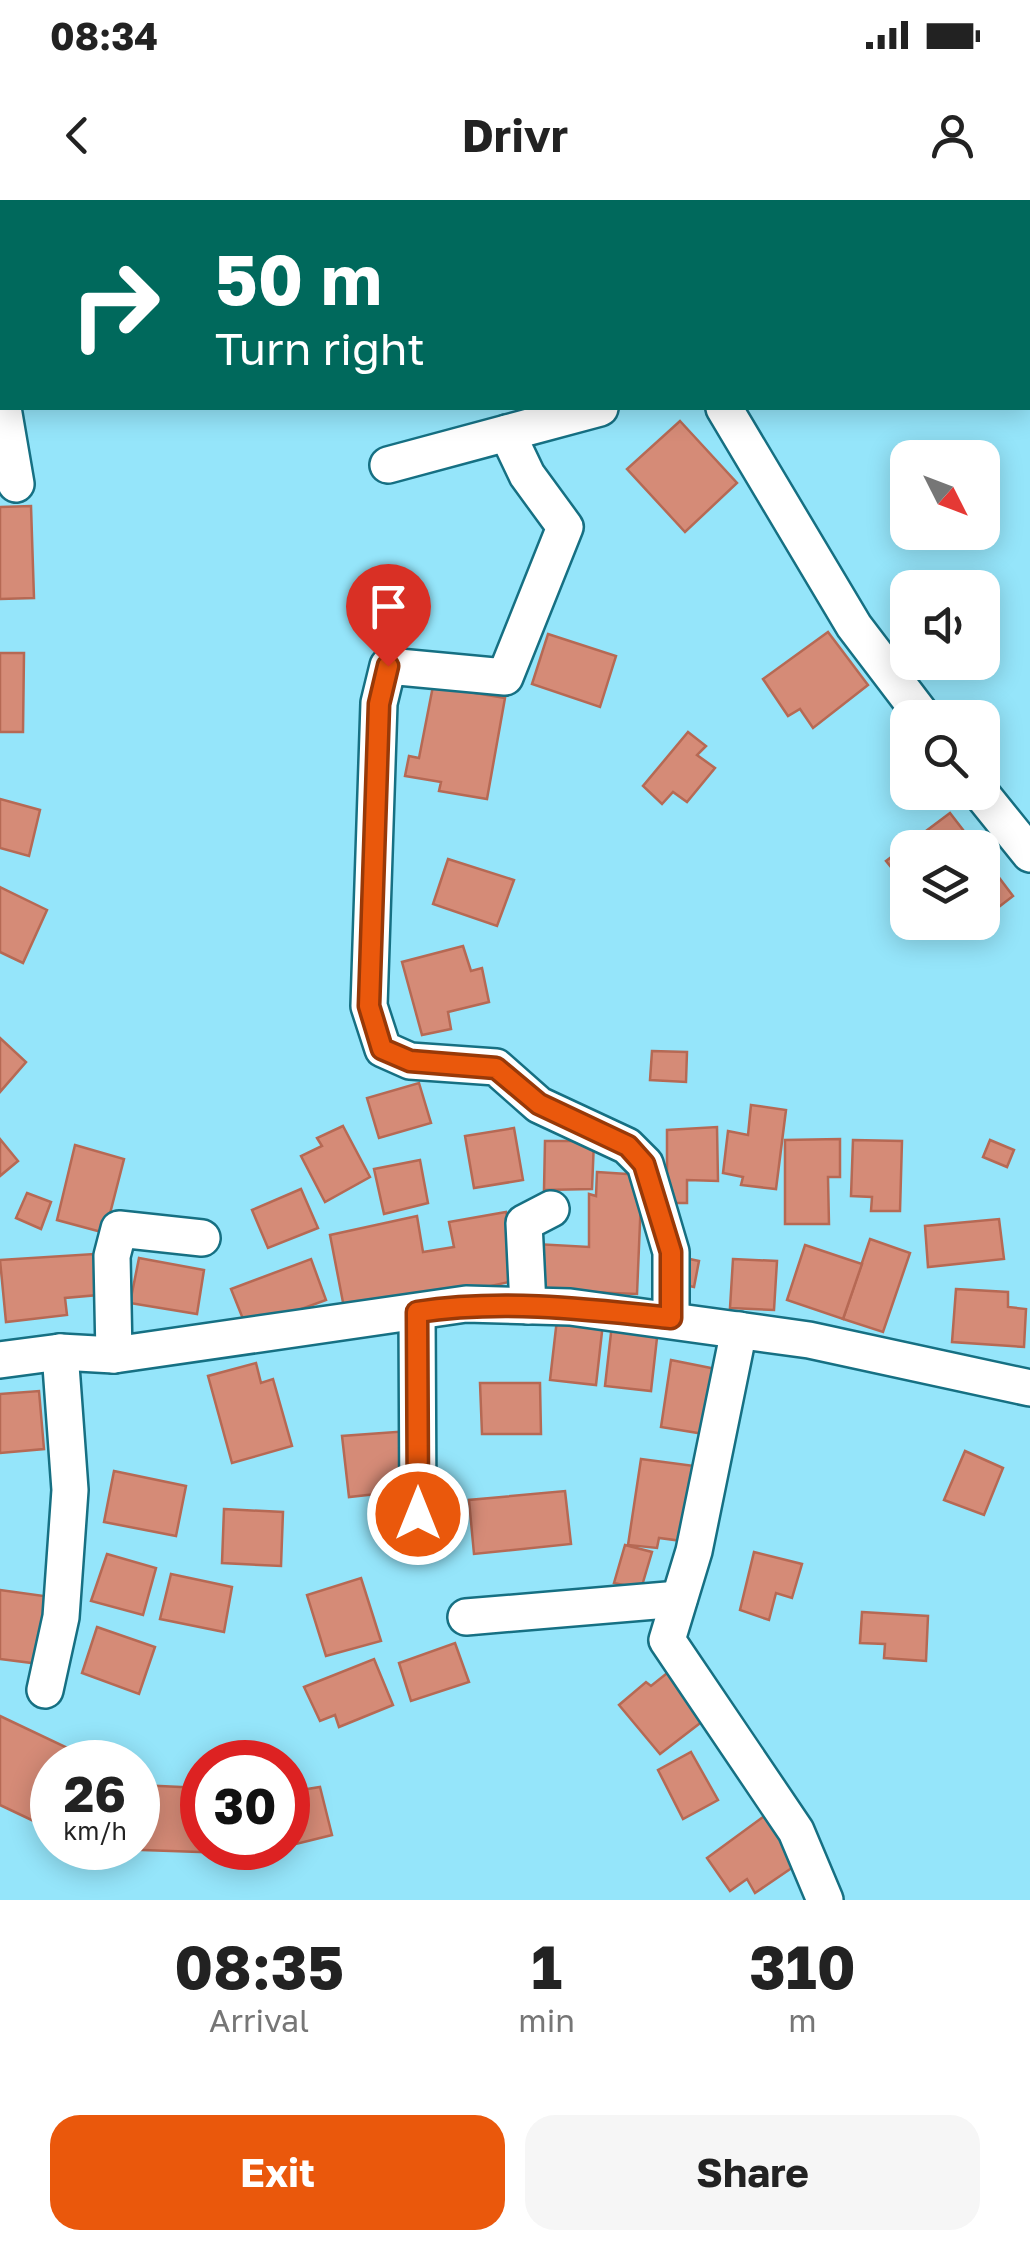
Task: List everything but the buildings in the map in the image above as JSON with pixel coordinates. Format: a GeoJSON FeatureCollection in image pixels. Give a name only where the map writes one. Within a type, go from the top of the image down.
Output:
{"type":"FeatureCollection","features":[{"type":"Feature","properties":{"kind":"street"},"geometry":{"type":"LineString","coordinates":[[3,410],[16,484]]}},
{"type":"Feature","properties":{"kind":"street"},"geometry":{"type":"LineString","coordinates":[[388,465],[593,410]]}},
{"type":"Feature","properties":{"kind":"street"},"geometry":{"type":"LineString","coordinates":[[725,410],[854,626],[910,700]]}},
{"type":"Feature","properties":{"kind":"street"},"geometry":{"type":"LineString","coordinates":[[507,433],[527,475],[565,528],[505,677],[388,666],[379,704],[369,1006],[382,1049],[410,1061],[496,1068],[539,1104],[628,1146],[644,1164],[671,1252],[671,1318]]}},
{"type":"Feature","properties":{"kind":"street"},"geometry":{"type":"LineString","coordinates":[[995,810],[1030,854]]}},
{"type":"Feature","properties":{"kind":"street"},"geometry":{"type":"LineString","coordinates":[[528,1306],[524,1223],[551,1208]]}},
{"type":"Feature","properties":{"kind":"street"},"geometry":{"type":"LineString","coordinates":[[114,1355],[112,1256],[119,1228],[202,1238]]}},
{"type":"Feature","properties":{"kind":"street"},"geometry":{"type":"LineString","coordinates":[[0,1360],[60,1352],[114,1355],[466,1304],[671,1318],[810,1340],[1030,1388]]}},
{"type":"Feature","properties":{"kind":"street"},"geometry":{"type":"LineString","coordinates":[[417,1312],[418,1514]]}},
{"type":"Feature","properties":{"kind":"street"},"geometry":{"type":"LineString","coordinates":[[739,1330],[694,1550],[666,1640],[796,1831],[826,1900]]}},
{"type":"Feature","properties":{"kind":"street"},"geometry":{"type":"LineString","coordinates":[[45,1690],[61,1617],[70,1490],[60,1352]]}},
{"type":"Feature","properties":{"kind":"street"},"geometry":{"type":"LineString","coordinates":[[466,1617],[679,1599]]}},
{"type":"Feature","properties":{"kind":"route"},"geometry":{"type":"LineString","coordinates":[[388,666],[379,704],[369,1006],[382,1049],[410,1061],[496,1068],[539,1104],[628,1146],[644,1164],[671,1252],[671,1318],[570,1307],[466,1304],[417,1312],[418,1514]]}}]}
